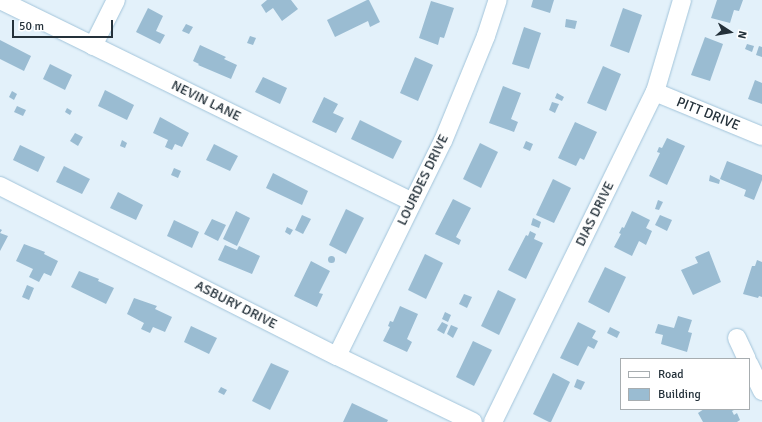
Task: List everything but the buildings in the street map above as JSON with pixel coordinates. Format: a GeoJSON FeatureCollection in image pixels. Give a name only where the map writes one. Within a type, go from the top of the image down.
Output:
{"type":"FeatureCollection","features":[{"type":"Feature","properties":{"kind":"street","name":"NEVIN LANE"},"geometry":{"type":"LineString","coordinates":[[0,0],[412,202]]}},
{"type":"Feature","properties":{"kind":"street"},"geometry":{"type":"LineString","coordinates":[[93,46],[116,0]]}},
{"type":"Feature","properties":{"kind":"street","name":"LOURDES DRIVE"},"geometry":{"type":"LineString","coordinates":[[337,356],[443,141],[486,36],[498,0]]}},
{"type":"Feature","properties":{"kind":"street","name":"DIAS DRIVE"},"geometry":{"type":"LineString","coordinates":[[492,422],[654,92],[682,0]]}},
{"type":"Feature","properties":{"kind":"street","name":"PITT DRIVE"},"geometry":{"type":"LineString","coordinates":[[654,92],[762,136]]}},
{"type":"Feature","properties":{"kind":"street","name":"ASBURY DRIVE"},"geometry":{"type":"LineString","coordinates":[[0,186],[337,356],[473,422]]}},
{"type":"Feature","properties":{"kind":"street"},"geometry":{"type":"LineString","coordinates":[[737,338],[747,358]]}},
{"type":"Feature","properties":{"kind":"street"},"geometry":{"type":"LineString","coordinates":[[750,366],[762,391]]}}]}
